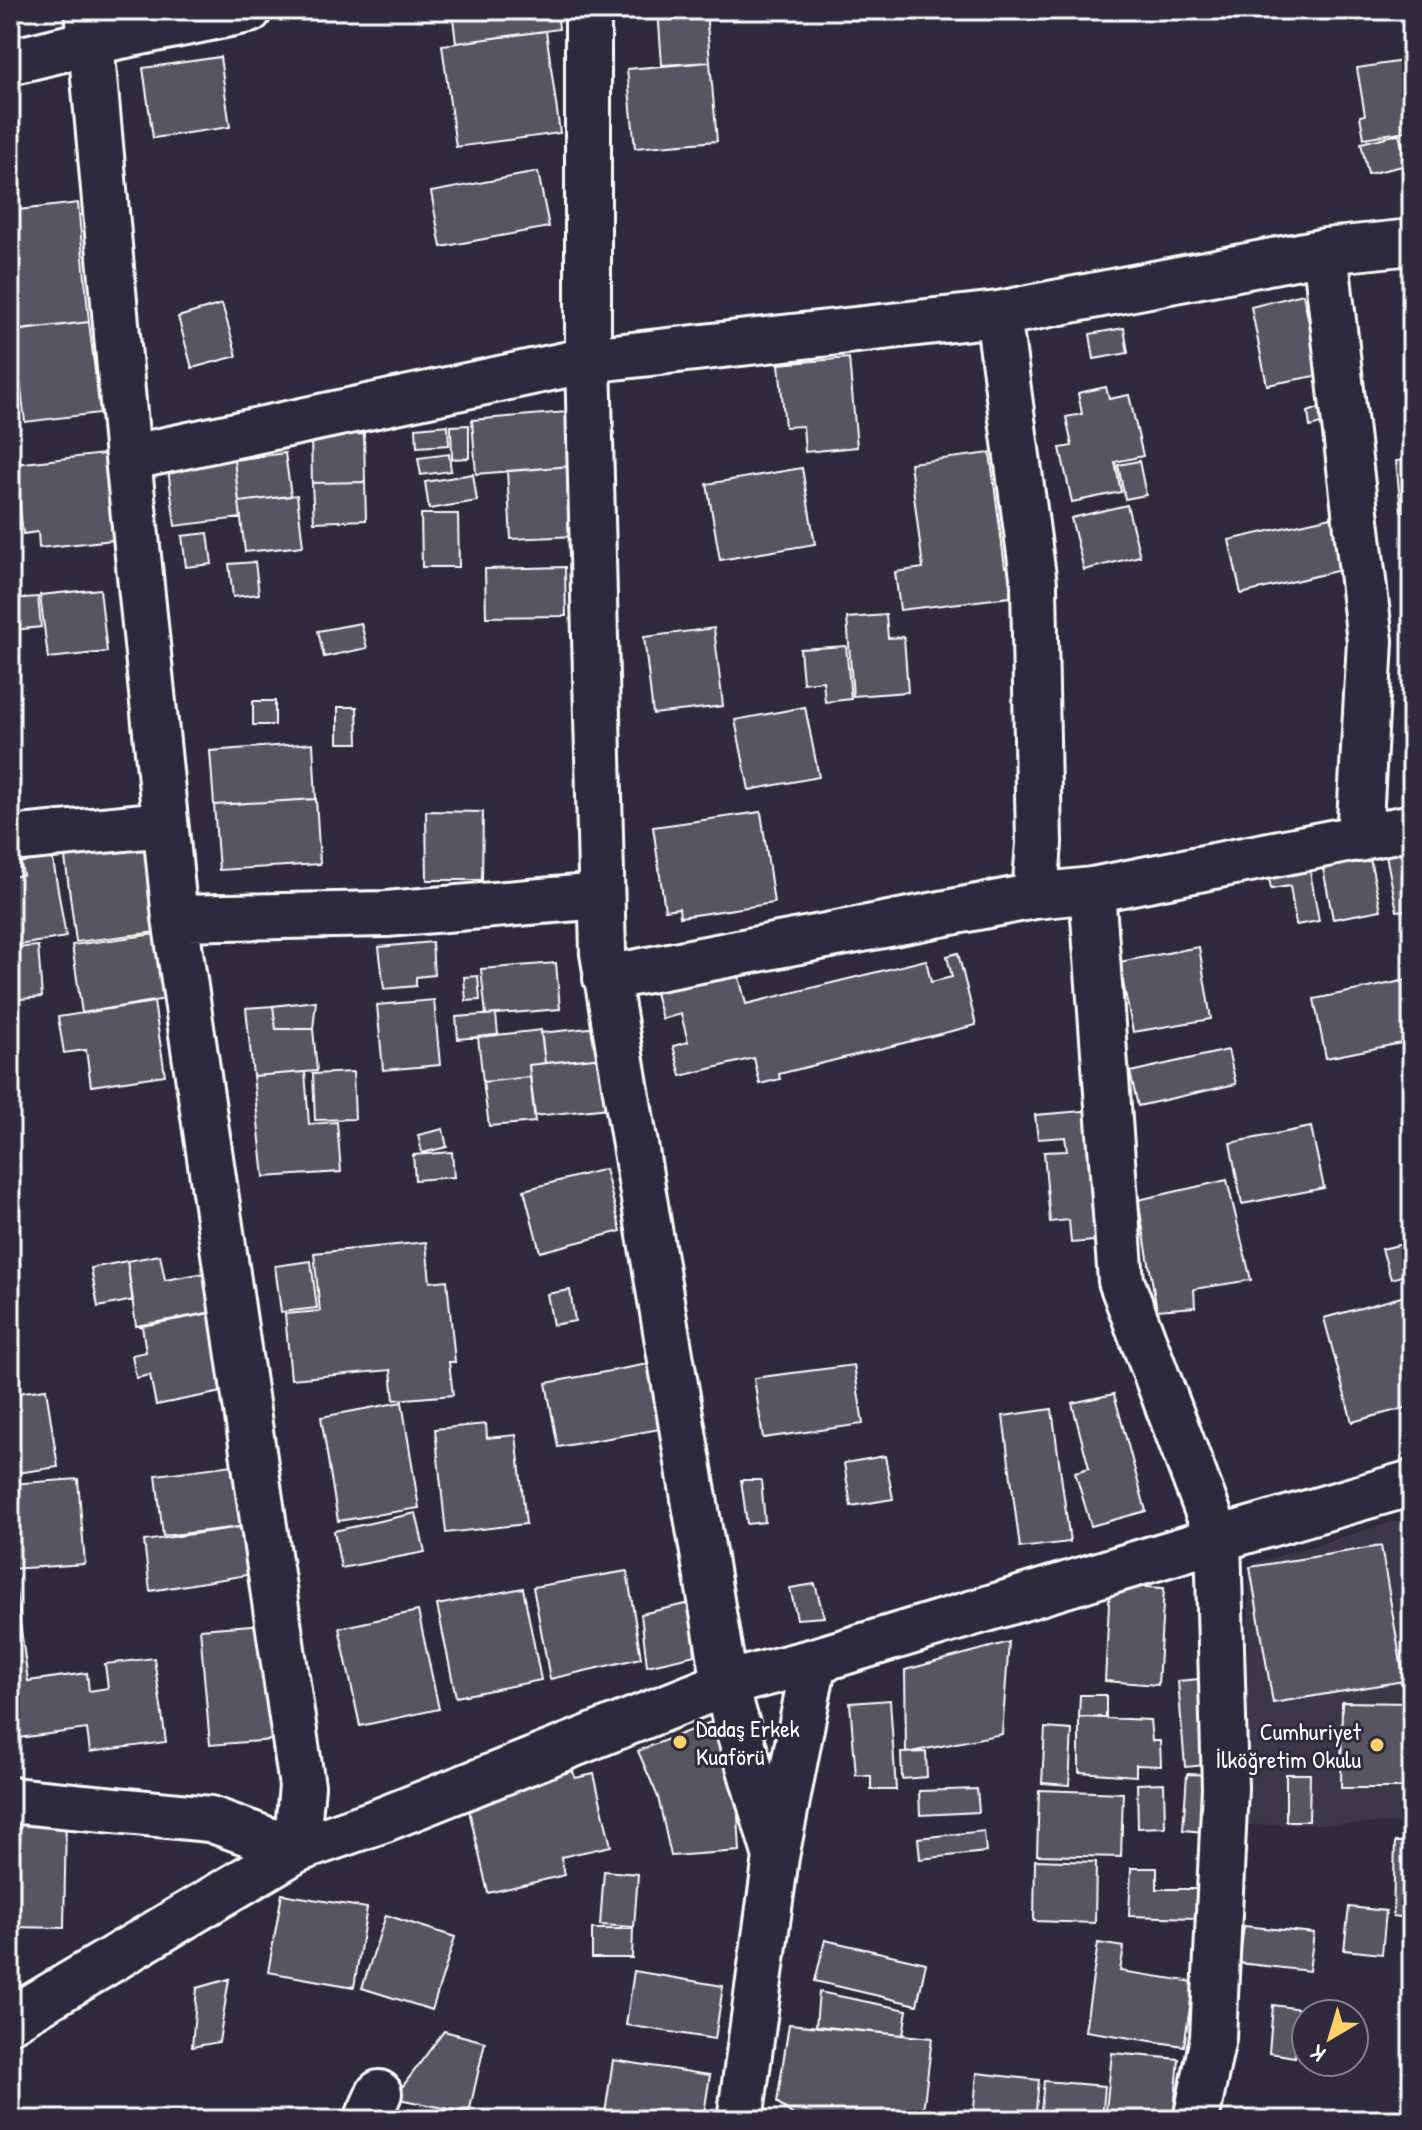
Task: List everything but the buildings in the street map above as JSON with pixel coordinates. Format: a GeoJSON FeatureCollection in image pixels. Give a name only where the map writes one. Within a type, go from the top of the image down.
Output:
{"type":"FeatureCollection","features":[{"type":"Feature","properties":{"kind":"street"},"geometry":{"type":"LineString","coordinates":[[10,62],[90,26],[249,10]]}},
{"type":"Feature","properties":{"kind":"street"},"geometry":{"type":"LineString","coordinates":[[588,10],[588,360],[601,896],[606,978],[725,1684],[776,1857]]}},
{"type":"Feature","properties":{"kind":"street"},"geometry":{"type":"LineString","coordinates":[[90,26],[128,458],[175,918],[302,1786],[296,1850]]}},
{"type":"Feature","properties":{"kind":"street"},"geometry":{"type":"LineString","coordinates":[[128,458],[588,360],[998,314],[1325,251],[1412,242]]}},
{"type":"Feature","properties":{"kind":"street"},"geometry":{"type":"LineString","coordinates":[[1325,251],[1370,641],[1359,839]]}},
{"type":"Feature","properties":{"kind":"street"},"geometry":{"type":"LineString","coordinates":[[998,314],[1034,584],[1039,843],[1035,896]]}},
{"type":"Feature","properties":{"kind":"street"},"geometry":{"type":"LineString","coordinates":[[10,839],[165,824]]}},
{"type":"Feature","properties":{"kind":"street"},"geometry":{"type":"LineString","coordinates":[[606,978],[1035,896],[1092,890],[1412,827]]}},
{"type":"Feature","properties":{"kind":"street"},"geometry":{"type":"LineString","coordinates":[[1092,890],[1121,1281],[1218,1539],[1225,1788],[1213,2038],[1196,2120]]}},
{"type":"Feature","properties":{"kind":"street"},"geometry":{"type":"LineString","coordinates":[[175,918],[386,914],[601,896]]}},
{"type":"Feature","properties":{"kind":"street"},"geometry":{"type":"LineString","coordinates":[[10,2020],[296,1850],[382,1820],[725,1684],[814,1661],[1412,1483]]}},
{"type":"Feature","properties":{"kind":"street"},"geometry":{"type":"LineString","coordinates":[[740,2120],[776,1857],[814,1661]]}},
{"type":"Feature","properties":{"kind":"street"},"geometry":{"type":"LineString","coordinates":[[10,1800],[210,1819],[296,1850]]}},
{"type":"Feature","properties":{"kind":"shaded area"},"geometry":{"type":"Polygon","coordinates":[[[1412,1516],[1412,1823],[1246,1825],[1249,1565],[1412,1516]]]}},
{"type":"Feature","properties":{"kind":"place","name":"Dadaş Erkek Kuaförü"},"geometry":{"type":"Point","coordinates":[680,1742]}},
{"type":"Feature","properties":{"kind":"place","name":"Cumhuriyet İlköğretim Okulu"},"geometry":{"type":"Point","coordinates":[1377,1745]}}]}
